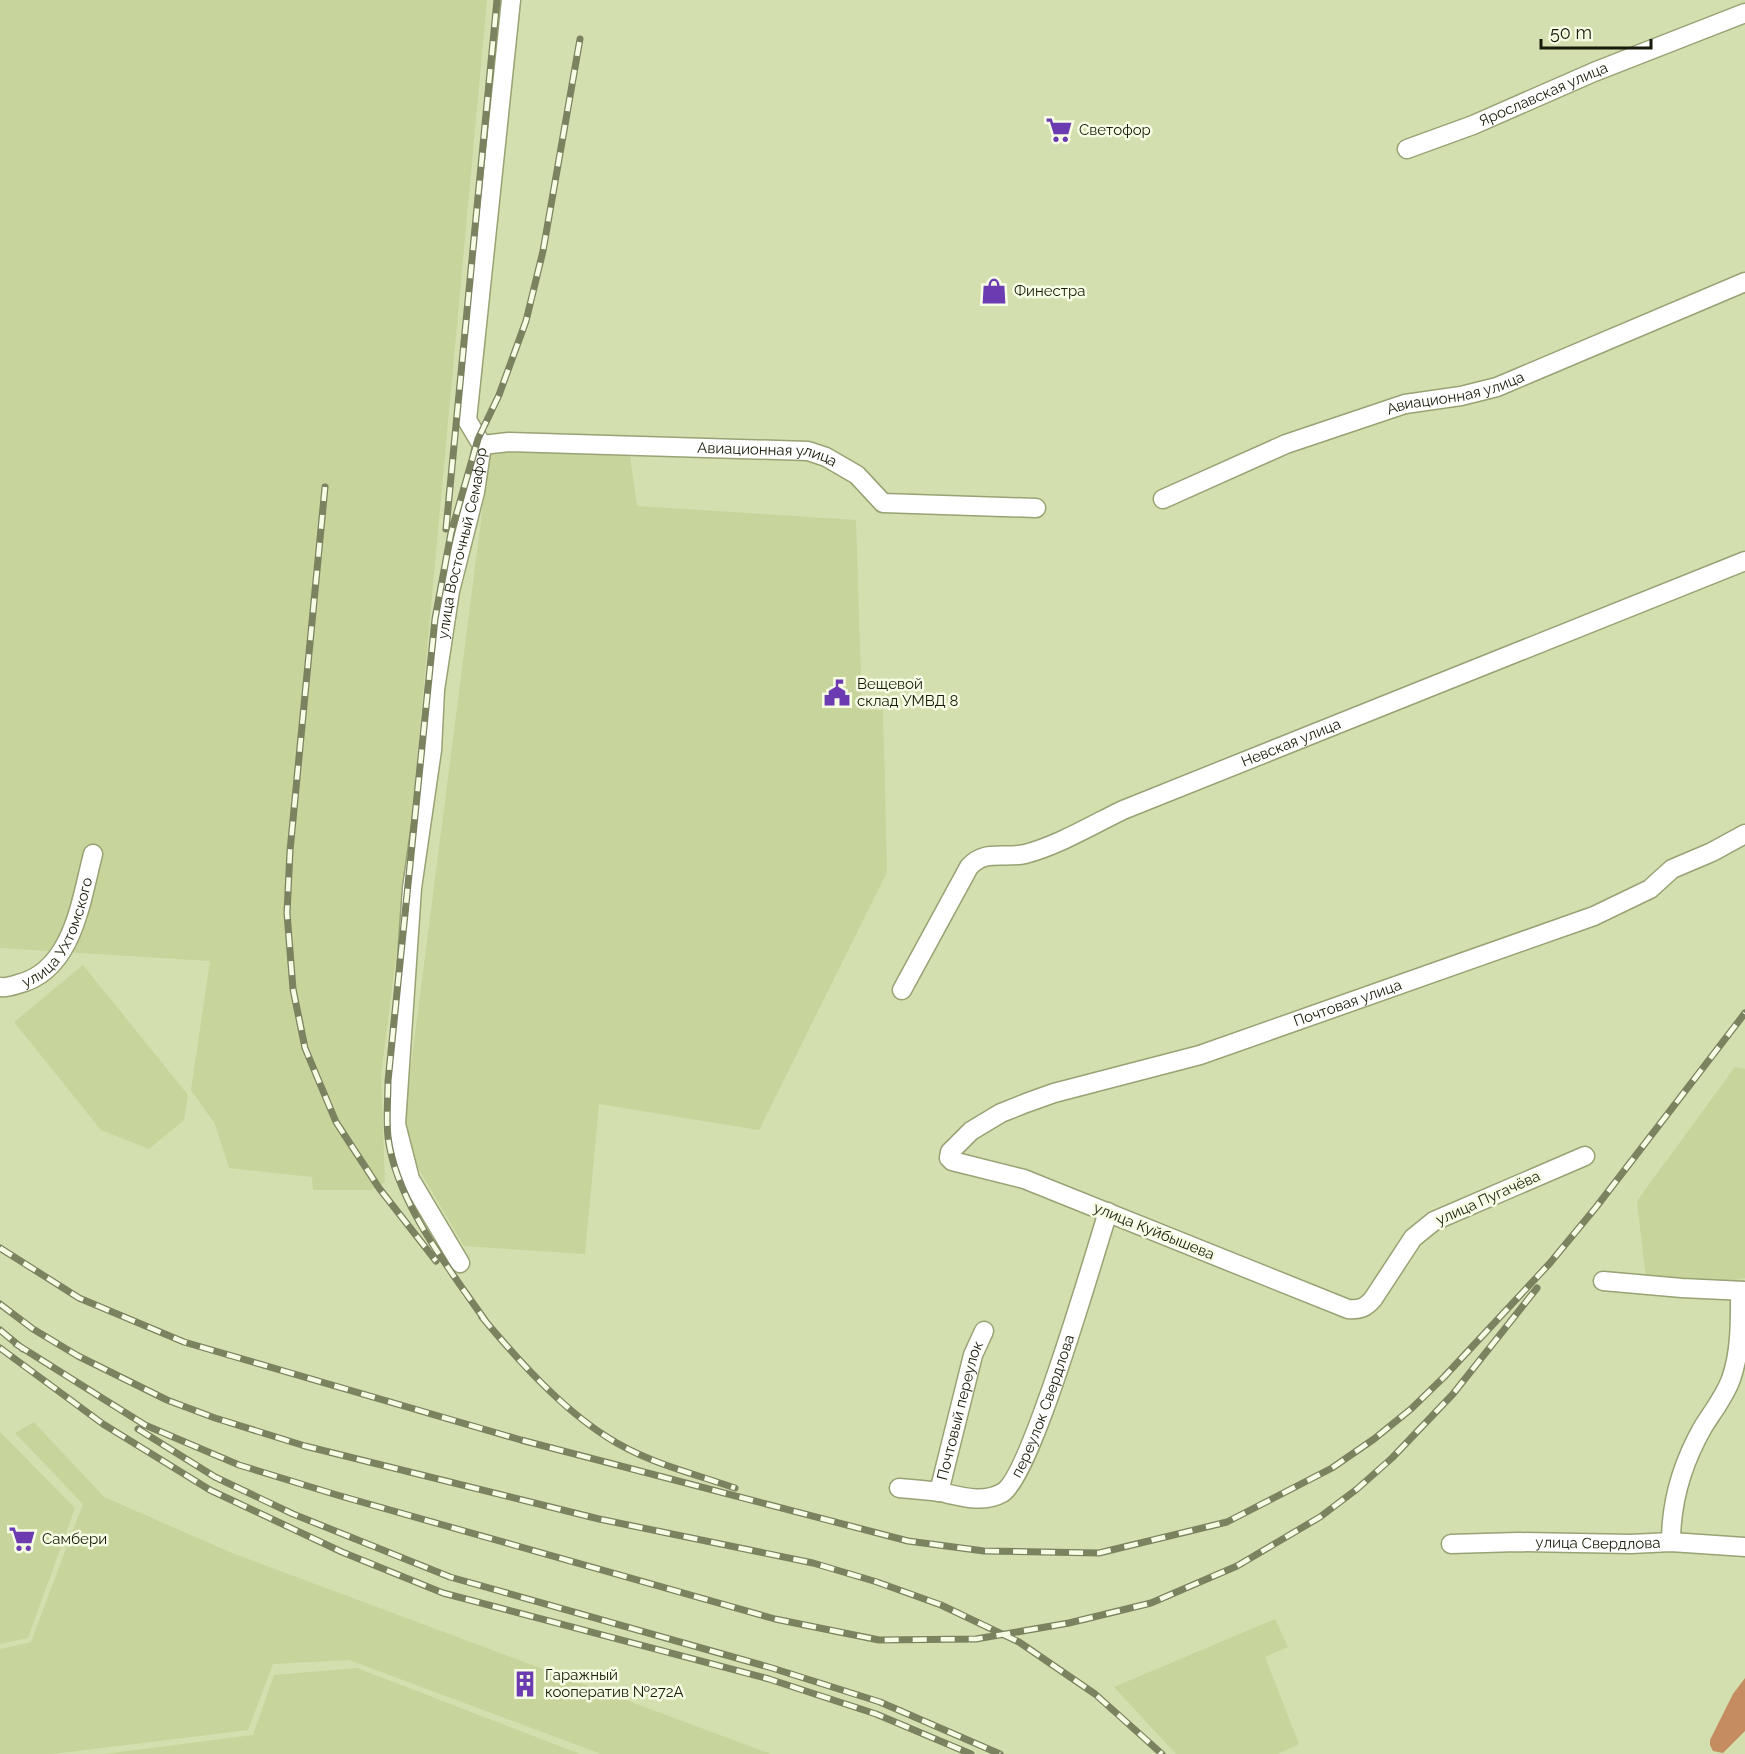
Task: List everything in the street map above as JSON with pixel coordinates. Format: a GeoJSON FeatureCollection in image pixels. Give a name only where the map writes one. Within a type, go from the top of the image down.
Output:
{"type":"FeatureCollection","features":[{"type":"Feature","properties":{"kind":"street","name":"улица Восточный Семафор"},"geometry":{"type":"LineString","coordinates":[[460,1263],[410,1179],[396,1124],[412,888],[432,750],[435,690],[450,591],[475,492],[482,445],[467,420],[511,0]]}},
{"type":"Feature","properties":{"kind":"street","name":"Ярославская улица"},"geometry":{"type":"LineString","coordinates":[[1407,149],[1745,13]]}},
{"type":"Feature","properties":{"kind":"street","name":"Авиационная улица"},"geometry":{"type":"LineString","coordinates":[[1163,499],[1286,444],[1405,404],[1453,398],[1497,387],[1745,282]]}},
{"type":"Feature","properties":{"kind":"street","name":"Авиационная улица"},"geometry":{"type":"LineString","coordinates":[[482,445],[510,442],[808,451],[826,457],[857,475],[884,503],[1036,508]]}},
{"type":"Feature","properties":{"kind":"street","name":"Невская улица"},"geometry":{"type":"LineString","coordinates":[[902,990],[969,867],[982,856],[1011,857],[1046,847],[1123,810],[1745,561]]}},
{"type":"Feature","properties":{"kind":"street","name":"Почтовая улица"},"geometry":{"type":"LineString","coordinates":[[949,1158],[950,1152],[971,1131],[1001,1113],[1026,1102],[1200,1055],[1594,916],[1650,889],[1672,869],[1712,852],[1745,834]]}},
{"type":"Feature","properties":{"kind":"street","name":"улица Ухтомского"},"geometry":{"type":"LineString","coordinates":[[0,987],[30,981],[45,972],[56,961],[74,928],[93,854]]}},
{"type":"Feature","properties":{"kind":"street","name":"улица Пугачёва"},"geometry":{"type":"LineString","coordinates":[[1358,1310],[1367,1306],[1373,1299],[1413,1238],[1434,1221],[1585,1156]]}},
{"type":"Feature","properties":{"kind":"street","name":"улица Куйбышева"},"geometry":{"type":"LineString","coordinates":[[949,1158],[952,1161],[1023,1179],[1348,1309],[1358,1310]]}},
{"type":"Feature","properties":{"kind":"street","name":"переулок Свердлова"},"geometry":{"type":"LineString","coordinates":[[898,1488],[939,1492],[968,1499],[995,1496],[1005,1492],[1017,1476],[1064,1352],[1108,1212]]}},
{"type":"Feature","properties":{"kind":"street"},"geometry":{"type":"LineString","coordinates":[[1603,1281],[1742,1291],[1732,1378],[1724,1395],[1702,1428],[1684,1467],[1674,1503],[1671,1542]]}},
{"type":"Feature","properties":{"kind":"street","name":"Почтовый переулок"},"geometry":{"type":"LineString","coordinates":[[939,1492],[973,1355],[984,1331]]}},
{"type":"Feature","properties":{"kind":"street","name":"улица Свердлова"},"geometry":{"type":"LineString","coordinates":[[1451,1544],[1671,1542],[1745,1547]]}},
{"type":"Feature","properties":{"kind":"shaded area"},"geometry":{"type":"Polygon","coordinates":[[[0,0],[487,0],[405,888],[381,1075],[385,1182],[371,1190],[313,1190],[312,1177],[229,1168],[215,1124],[191,1090],[210,961],[0,948],[0,0]]]}},
{"type":"Feature","properties":{"kind":"shaded area"},"geometry":{"type":"Polygon","coordinates":[[[490,451],[630,456],[637,506],[856,520],[862,710],[883,710],[887,872],[759,1130],[599,1104],[585,1254],[464,1246],[418,1168],[404,1120],[490,451]]]}},
{"type":"Feature","properties":{"kind":"shaded area"},"geometry":{"type":"Polygon","coordinates":[[[83,965],[188,1095],[184,1120],[149,1149],[101,1130],[14,1022],[83,965]]]}},
{"type":"Feature","properties":{"kind":"shaded area"},"geometry":{"type":"Polygon","coordinates":[[[1735,1067],[1745,1069],[1745,1278],[1711,1285],[1646,1280],[1637,1201],[1735,1067]]]}},
{"type":"Feature","properties":{"kind":"shaded area"},"geometry":{"type":"Polygon","coordinates":[[[34,1422],[104,1497],[232,1553],[771,1754],[601,1754],[349,1660],[273,1664],[248,1730],[53,1754],[0,1754],[0,1649],[31,1642],[83,1504],[15,1433],[34,1422]]]}},
{"type":"Feature","properties":{"kind":"shaded area"},"geometry":{"type":"Polygon","coordinates":[[[0,1432],[75,1508],[28,1638],[0,1644],[0,1432]]]}},
{"type":"Feature","properties":{"kind":"shaded area"},"geometry":{"type":"Polygon","coordinates":[[[1275,1619],[1288,1647],[1265,1657],[1299,1744],[1278,1754],[1176,1754],[1114,1687],[1275,1619]]]}},
{"type":"Feature","properties":{"kind":"shaded area"},"geometry":{"type":"Polygon","coordinates":[[[357,1668],[580,1754],[105,1754],[253,1735],[274,1675],[357,1668]]]}},
{"type":"Feature","properties":{"kind":"shaded area"},"geometry":{"type":"Polygon","coordinates":[[[1745,1678],[1745,1731],[1723,1753],[1713,1751],[1710,1740],[1733,1694],[1745,1678]]]}},
{"type":"Feature","properties":{"kind":"railway"},"geometry":{"type":"LineString","coordinates":[[446,529],[497,0]]}},
{"type":"Feature","properties":{"kind":"railway"},"geometry":{"type":"LineString","coordinates":[[487,1323],[427,1234],[402,1186],[388,1137],[388,1081],[435,619],[451,533],[478,439],[499,395],[526,321],[543,251],[580,39]]}},
{"type":"Feature","properties":{"kind":"railway"},"geometry":{"type":"LineString","coordinates":[[325,487],[290,851],[287,913],[293,989],[305,1048],[336,1122],[379,1188],[436,1261]]}},
{"type":"Feature","properties":{"kind":"railway"},"geometry":{"type":"LineString","coordinates":[[0,1248],[79,1298],[184,1342],[521,1440],[908,1541],[984,1551],[1099,1553],[1227,1522],[1332,1468],[1374,1439],[1411,1409],[1444,1377],[1550,1263],[1597,1206],[1745,1013]]}},
{"type":"Feature","properties":{"kind":"railway"},"geometry":{"type":"LineString","coordinates":[[16,1344],[145,1425],[239,1465],[775,1619],[879,1640],[976,1639],[1069,1623],[1151,1603],[1237,1566],[1320,1517],[1392,1458],[1453,1394],[1537,1288]]}},
{"type":"Feature","properties":{"kind":"railway"},"geometry":{"type":"LineString","coordinates":[[0,1304],[33,1329],[78,1356],[167,1400],[215,1418],[305,1446],[599,1519],[813,1563],[877,1582],[941,1605],[1019,1642],[1095,1694],[1162,1754]]}},
{"type":"Feature","properties":{"kind":"railway"},"geometry":{"type":"LineString","coordinates":[[482,1317],[556,1397],[607,1437],[653,1460],[735,1488]]}},
{"type":"Feature","properties":{"kind":"railway"},"geometry":{"type":"LineString","coordinates":[[0,1330],[23,1349]]}},
{"type":"Feature","properties":{"kind":"railway"},"geometry":{"type":"LineString","coordinates":[[0,1348],[103,1424],[210,1490],[342,1552],[443,1593],[769,1679],[876,1714],[971,1754]]}},
{"type":"Feature","properties":{"kind":"railway"},"geometry":{"type":"LineString","coordinates":[[138,1429],[215,1477],[293,1514],[450,1577],[772,1668],[880,1702],[1000,1754]]}},
{"type":"Feature","properties":{"kind":"place","name":"Светофор"},"geometry":{"type":"Point","coordinates":[1059,130]}},
{"type":"Feature","properties":{"kind":"place","name":"Финестра"},"geometry":{"type":"Point","coordinates":[994,291]}},
{"type":"Feature","properties":{"kind":"place","name":"Вещевой склад УМВД 8"},"geometry":{"type":"Point","coordinates":[837,693]}},
{"type":"Feature","properties":{"kind":"place","name":"Самбери"},"geometry":{"type":"Point","coordinates":[22,1539]}},
{"type":"Feature","properties":{"kind":"place","name":"Гаражный кооператив №272А"},"geometry":{"type":"Point","coordinates":[525,1684]}}]}
